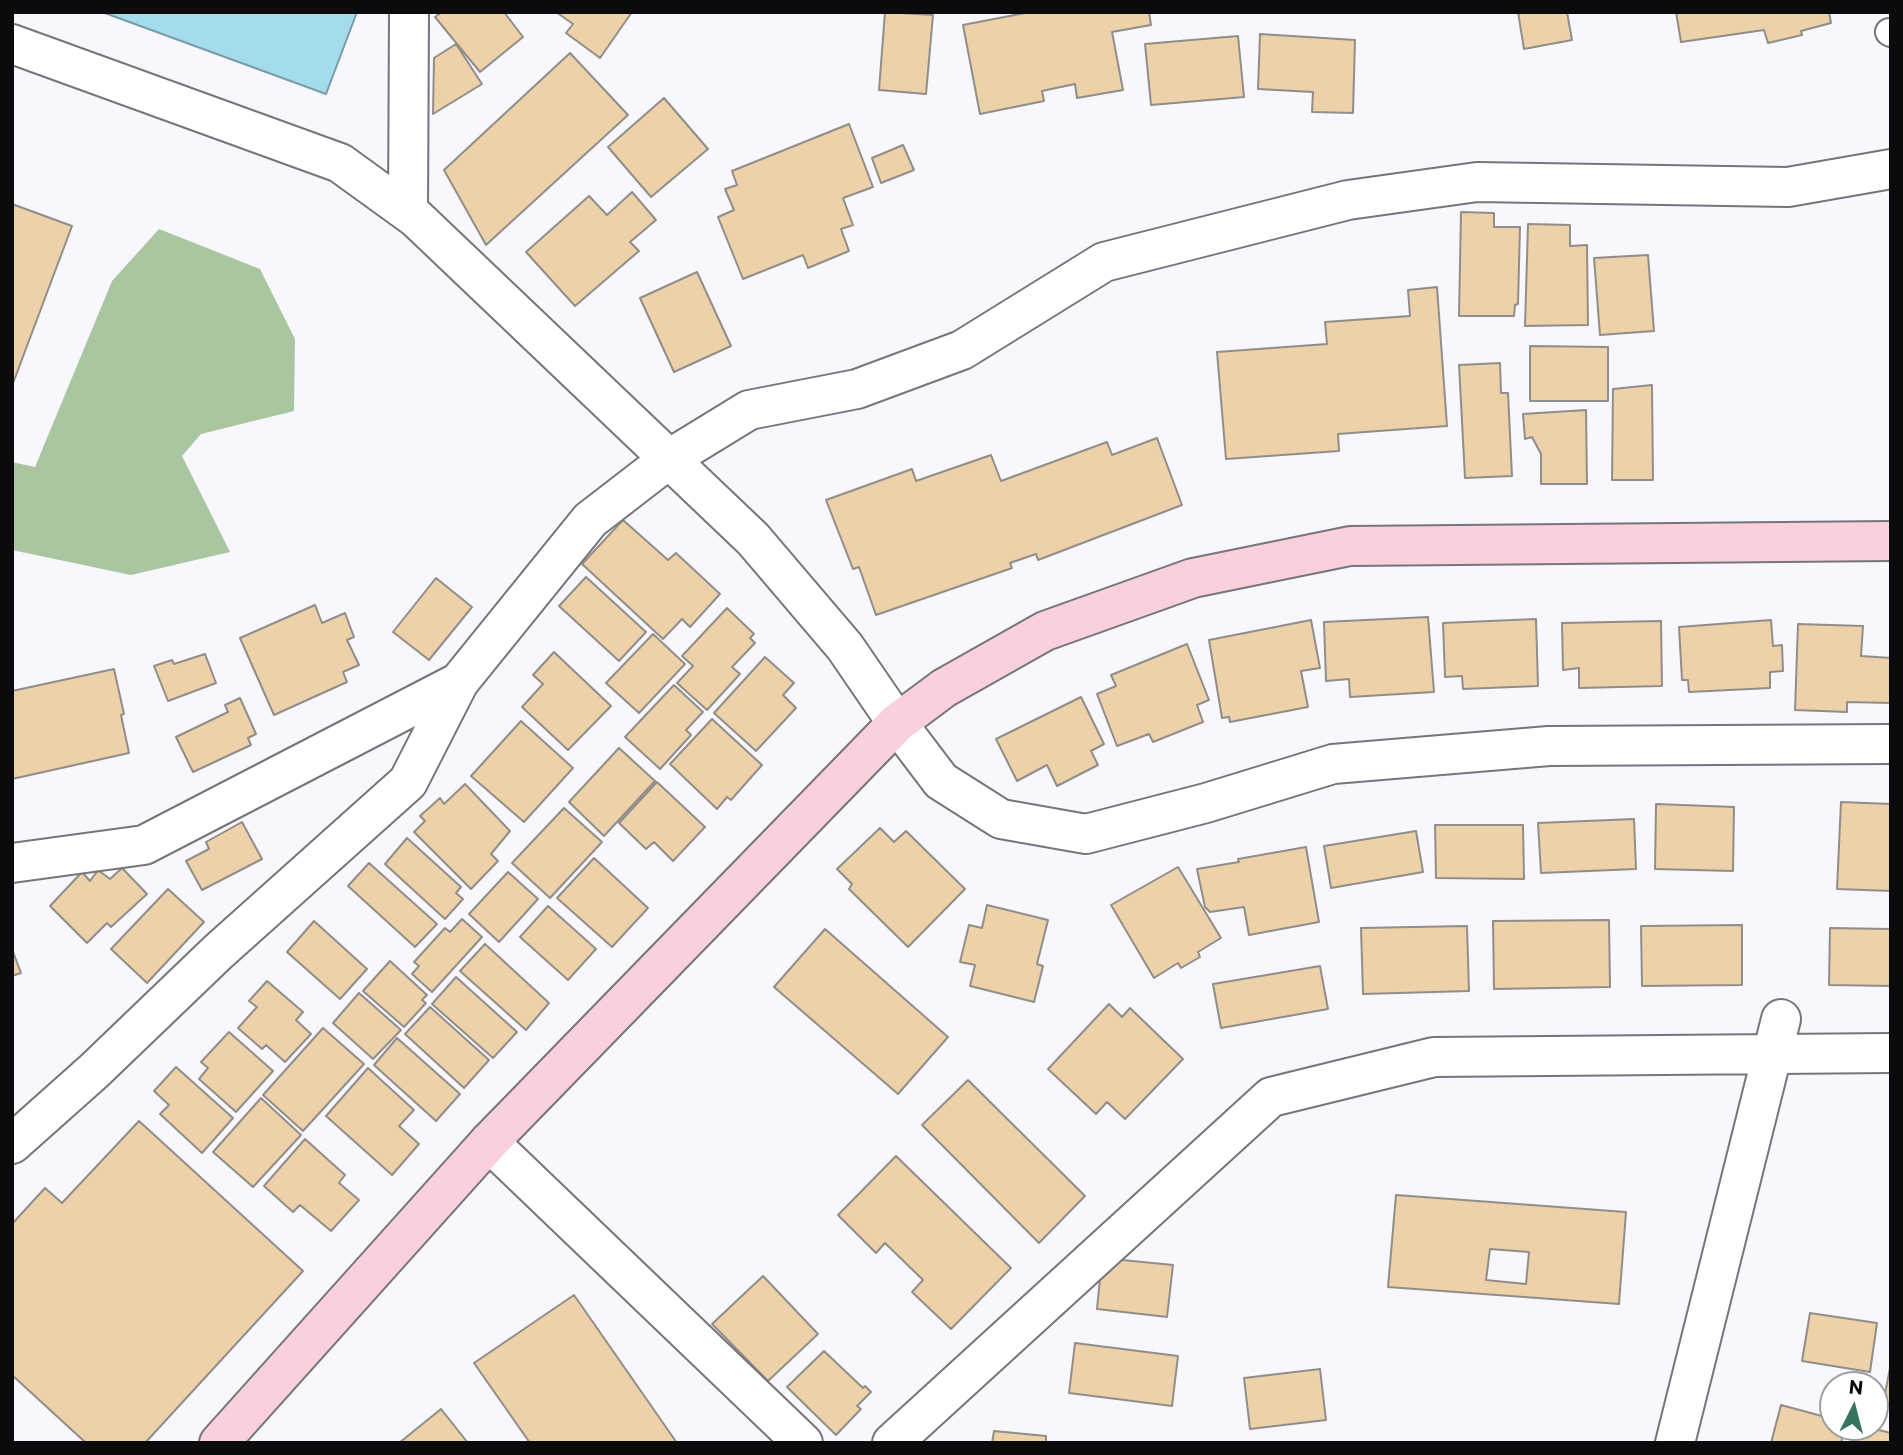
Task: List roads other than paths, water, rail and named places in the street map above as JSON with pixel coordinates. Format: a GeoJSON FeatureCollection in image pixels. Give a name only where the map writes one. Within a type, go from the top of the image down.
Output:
{"type":"FeatureCollection","features":[{"type":"Feature","properties":{"kind":"street"},"geometry":{"type":"LineString","coordinates":[[408,211],[410,12]]}},
{"type":"Feature","properties":{"kind":"street"},"geometry":{"type":"LineString","coordinates":[[12,44],[340,163],[408,211],[753,539],[845,647],[941,781],[1001,818],[1086,834],[1206,803],[1334,764],[1549,746],[1778,761],[1891,744]]}},
{"type":"Feature","properties":{"kind":"street"},"geometry":{"type":"LineString","coordinates":[[12,1144],[94,1071],[218,952],[408,782],[459,682],[590,520],[669,459],[748,410],[857,389],[962,350],[1104,262],[1348,200],[1477,182],[1788,187],[1891,169]]}},
{"type":"Feature","properties":{"kind":"street"},"geometry":{"type":"LineString","coordinates":[[219,1443],[489,1142],[897,723],[944,688],[1045,631],[1193,578],[1350,546],[1891,541]]}},
{"type":"Feature","properties":{"kind":"street"},"geometry":{"type":"LineString","coordinates":[[12,863],[144,845],[459,682]]}},
{"type":"Feature","properties":{"kind":"street"},"geometry":{"type":"LineString","coordinates":[[1675,1443],[1777,1036]]}},
{"type":"Feature","properties":{"kind":"street"},"geometry":{"type":"LineString","coordinates":[[892,1443],[1271,1097],[1434,1057],[1777,1036],[1891,1053]]}},
{"type":"Feature","properties":{"kind":"street"},"geometry":{"type":"LineString","coordinates":[[489,1142],[803,1443]]}},
{"type":"Feature","properties":{"kind":"water"},"geometry":{"type":"Polygon","coordinates":[[[102,12],[357,12],[326,94],[102,12]]]}}]}
